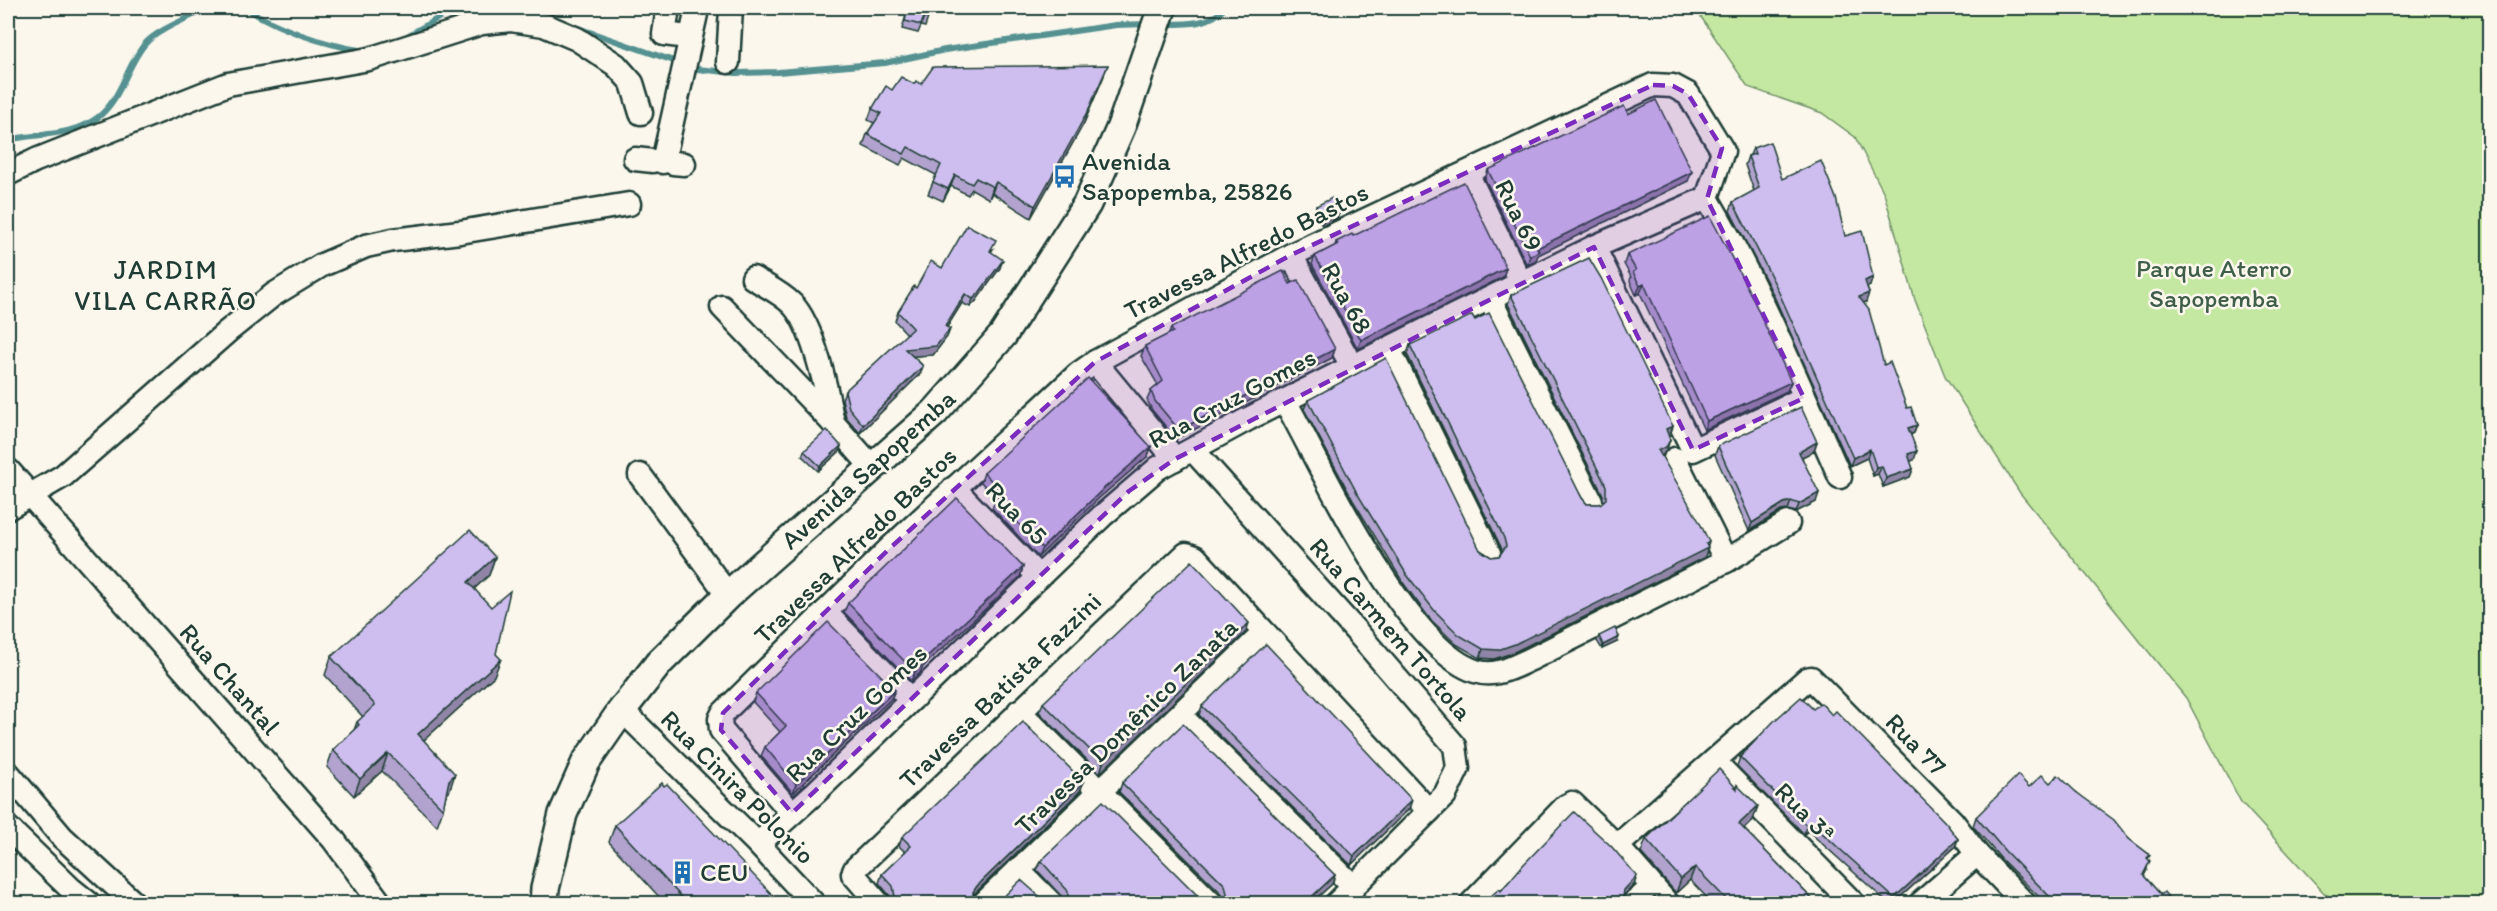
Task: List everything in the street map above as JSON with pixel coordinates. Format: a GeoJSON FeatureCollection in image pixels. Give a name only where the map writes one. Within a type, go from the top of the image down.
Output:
{"type":"FeatureCollection","features":[{"type":"Feature","properties":{"kind":"main road","name":"Avenida Sapopemba"},"geometry":{"type":"LineString","coordinates":[[544,903],[545,889],[563,814],[586,762],[622,710],[659,663],[728,595],[935,412],[1003,335],[1048,269],[1087,204],[1121,127],[1162,8]]}},
{"type":"Feature","properties":{"kind":"street"},"geometry":{"type":"LineString","coordinates":[[668,8],[664,34],[680,36]]}},
{"type":"Feature","properties":{"kind":"street"},"geometry":{"type":"LineString","coordinates":[[718,14],[728,62]]}},
{"type":"Feature","properties":{"kind":"street"},"geometry":{"type":"LineString","coordinates":[[662,162],[718,14]]}},
{"type":"Feature","properties":{"kind":"street"},"geometry":{"type":"LineString","coordinates":[[8,174],[36,160],[228,84],[369,59],[482,22],[511,20],[544,25],[578,39],[616,65],[632,83],[641,113]]}},
{"type":"Feature","properties":{"kind":"street","name":"Travessa Alfredo Bastos"},"geometry":{"type":"LineString","coordinates":[[792,813],[724,735],[719,724],[723,713],[954,488],[1078,374],[1095,362],[1290,255],[1653,85],[1673,86],[1688,94],[1723,151],[1707,198]]}},
{"type":"Feature","properties":{"kind":"street","name":"Rua 69"},"geometry":{"type":"LineString","coordinates":[[1467,173],[1521,283]]}},
{"type":"Feature","properties":{"kind":"street"},"geometry":{"type":"LineString","coordinates":[[1707,198],[1741,264],[1840,477]]}},
{"type":"Feature","properties":{"kind":"street","name":"Rua Cruz Gomes"},"geometry":{"type":"LineString","coordinates":[[758,844],[1129,491],[1184,454],[1286,401],[1594,247],[1707,198]]}},
{"type":"Feature","properties":{"kind":"street"},"geometry":{"type":"LineString","coordinates":[[8,508],[63,476],[237,324],[273,295],[322,265],[366,246],[393,240],[460,232],[629,204]]}},
{"type":"Feature","properties":{"kind":"street"},"geometry":{"type":"LineString","coordinates":[[1594,247],[1684,454],[1726,561]]}},
{"type":"Feature","properties":{"kind":"street","name":"Rua 68"},"geometry":{"type":"LineString","coordinates":[[1290,255],[1353,368]]}},
{"type":"Feature","properties":{"kind":"street"},"geometry":{"type":"LineString","coordinates":[[753,278],[794,305],[802,318],[826,387],[833,423]]}},
{"type":"Feature","properties":{"kind":"street"},"geometry":{"type":"LineString","coordinates":[[1490,299],[1591,501]]}},
{"type":"Feature","properties":{"kind":"street"},"geometry":{"type":"LineString","coordinates":[[722,307],[873,468]]}},
{"type":"Feature","properties":{"kind":"street"},"geometry":{"type":"LineString","coordinates":[[1389,349],[1489,553]]}},
{"type":"Feature","properties":{"kind":"street","name":"Rua Carmem Tortola"},"geometry":{"type":"LineString","coordinates":[[1095,362],[1356,631],[1455,746],[1458,768],[1455,779],[1445,795],[1336,903]]}},
{"type":"Feature","properties":{"kind":"street"},"geometry":{"type":"LineString","coordinates":[[1684,454],[1804,398]]}},
{"type":"Feature","properties":{"kind":"street"},"geometry":{"type":"LineString","coordinates":[[1286,401],[1380,576],[1422,628],[1448,654],[1474,671],[1495,674],[1531,659],[1726,561],[1788,523]]}},
{"type":"Feature","properties":{"kind":"street","name":"Rua Chantal"},"geometry":{"type":"LineString","coordinates":[[8,470],[333,839],[381,903]]}},
{"type":"Feature","properties":{"kind":"street"},"geometry":{"type":"LineString","coordinates":[[640,474],[728,595]]}},
{"type":"Feature","properties":{"kind":"street","name":"Rua 65"},"geometry":{"type":"LineString","coordinates":[[954,488],[1039,577]]}},
{"type":"Feature","properties":{"kind":"street","name":"Travessa Batista Fazzini"},"geometry":{"type":"LineString","coordinates":[[879,903],[853,873],[1182,556],[1191,555],[1264,633]]}},
{"type":"Feature","properties":{"kind":"street"},"geometry":{"type":"LineString","coordinates":[[825,612],[911,700]]}},
{"type":"Feature","properties":{"kind":"street","name":"Travessa Domênico Zanata"},"geometry":{"type":"LineString","coordinates":[[983,903],[1264,633],[1429,811]]}},
{"type":"Feature","properties":{"kind":"street","name":"Rua 77"},"geometry":{"type":"LineString","coordinates":[[1714,761],[1807,679],[1811,678],[1953,822],[1977,854],[2025,903]]}},
{"type":"Feature","properties":{"kind":"street","name":"Rua Cinira Polonio"},"geometry":{"type":"LineString","coordinates":[[622,710],[758,844],[814,903]]}},
{"type":"Feature","properties":{"kind":"street"},"geometry":{"type":"LineString","coordinates":[[1019,711],[1212,903]]}},
{"type":"Feature","properties":{"kind":"street"},"geometry":{"type":"LineString","coordinates":[[1180,715],[1354,887]]}},
{"type":"Feature","properties":{"kind":"street"},"geometry":{"type":"LineString","coordinates":[[1617,846],[1714,761]]}},
{"type":"Feature","properties":{"kind":"street","name":"Rua 3ª"},"geometry":{"type":"LineString","coordinates":[[1714,761],[1854,903]]}},
{"type":"Feature","properties":{"kind":"street"},"geometry":{"type":"LineString","coordinates":[[8,773],[62,837],[135,903]]}},
{"type":"Feature","properties":{"kind":"street"},"geometry":{"type":"LineString","coordinates":[[1471,903],[1569,804],[1577,806],[1617,846],[1668,903]]}},
{"type":"Feature","properties":{"kind":"street"},"geometry":{"type":"LineString","coordinates":[[8,828],[70,888],[90,903]]}},
{"type":"Feature","properties":{"kind":"street"},"geometry":{"type":"LineString","coordinates":[[1920,903],[1977,854]]}},
{"type":"Feature","properties":{"kind":"street"},"geometry":{"type":"LineString","coordinates":[[1018,870],[1052,903]]}},
{"type":"Feature","properties":{"kind":"street"},"geometry":{"type":"LineString","coordinates":[[1633,903],[1652,887]]}},
{"type":"Feature","properties":{"kind":"highlighted area"},"geometry":{"type":"Polygon","coordinates":[[[1653,85],[1673,86],[1688,94],[1722,148],[1707,199],[1804,398],[1693,450],[1594,247],[1175,459],[1129,491],[792,813],[721,730],[723,713],[889,549],[1095,362],[1291,255],[1653,85]]]}},
{"type":"Feature","properties":{"kind":"green space","name":"Parque Aterro Sapopemba"},"geometry":{"type":"Polygon","coordinates":[[[1695,8],[2489,8],[2489,903],[2339,903],[2325,894],[2241,802],[2186,698],[2020,493],[1945,376],[1915,300],[1884,193],[1855,137],[1822,113],[1748,87],[1695,8]]]}},
{"type":"Feature","properties":{"kind":"building"},"geometry":{"type":"Polygon","coordinates":[[[908,8],[931,8],[928,18],[924,17],[921,25],[905,21],[908,8]]]}},
{"type":"Feature","properties":{"kind":"building"},"geometry":{"type":"Polygon","coordinates":[[[1108,65],[1088,111],[1035,206],[996,182],[993,187],[976,178],[972,184],[955,175],[948,189],[933,182],[941,165],[908,147],[904,154],[867,134],[881,113],[872,109],[886,86],[892,90],[901,77],[914,84],[916,81],[921,84],[933,67],[1108,65]]]}},
{"type":"Feature","properties":{"kind":"building"},"geometry":{"type":"Polygon","coordinates":[[[1656,100],[1692,172],[1537,248],[1539,251],[1530,256],[1488,170],[1624,106],[1628,114],[1656,100]]]}},
{"type":"Feature","properties":{"kind":"building"},"geometry":{"type":"Polygon","coordinates":[[[1770,142],[1782,179],[1821,161],[1836,198],[1845,236],[1862,231],[1873,277],[1865,281],[1869,293],[1859,297],[1869,310],[1884,365],[1890,362],[1907,408],[1911,407],[1917,425],[1908,428],[1917,451],[1908,454],[1913,469],[1886,478],[1882,466],[1876,467],[1870,449],[1853,458],[1776,286],[1733,202],[1759,188],[1748,156],[1755,154],[1753,148],[1770,142]]]}},
{"type":"Feature","properties":{"kind":"building"},"geometry":{"type":"Polygon","coordinates":[[[1464,182],[1506,268],[1361,340],[1315,256],[1352,234],[1353,236],[1464,182]]]}},
{"type":"Feature","properties":{"kind":"building"},"geometry":{"type":"Polygon","coordinates":[[[1332,198],[1339,214],[1323,221],[1316,206],[1332,198]]]}},
{"type":"Feature","properties":{"kind":"building"},"geometry":{"type":"Polygon","coordinates":[[[1710,216],[1752,297],[1791,382],[1707,421],[1644,284],[1640,286],[1633,272],[1636,270],[1627,255],[1710,216]]]}},
{"type":"Feature","properties":{"kind":"building"},"geometry":{"type":"Polygon","coordinates":[[[967,225],[996,240],[990,251],[1003,260],[973,299],[965,294],[945,326],[950,329],[936,346],[905,349],[923,366],[863,425],[849,408],[845,391],[913,328],[898,312],[914,286],[916,288],[931,261],[942,268],[967,225]]]}},
{"type":"Feature","properties":{"kind":"building"},"geometry":{"type":"Polygon","coordinates":[[[1589,258],[1673,426],[1666,429],[1670,440],[1666,447],[1658,450],[1700,523],[1709,542],[1706,544],[1708,548],[1515,644],[1498,650],[1483,649],[1459,635],[1434,610],[1407,575],[1357,493],[1308,400],[1386,358],[1480,550],[1491,557],[1499,556],[1506,546],[1504,538],[1410,345],[1472,315],[1475,320],[1489,313],[1582,498],[1587,504],[1600,504],[1606,499],[1606,486],[1511,295],[1589,258]]]}},
{"type":"Feature","properties":{"kind":"building"},"geometry":{"type":"Polygon","coordinates":[[[1283,271],[1290,284],[1298,280],[1335,349],[1179,430],[1155,401],[1151,391],[1163,381],[1145,346],[1173,332],[1171,328],[1283,271]]]}},
{"type":"Feature","properties":{"kind":"building"},"geometry":{"type":"Polygon","coordinates":[[[1088,378],[1151,447],[1042,548],[995,499],[1003,493],[984,473],[1088,378]]]}},
{"type":"Feature","properties":{"kind":"building"},"geometry":{"type":"Polygon","coordinates":[[[1801,407],[1817,442],[1799,452],[1819,493],[1799,504],[1791,501],[1784,503],[1752,523],[1718,446],[1801,407]]]}},
{"type":"Feature","properties":{"kind":"building"},"geometry":{"type":"Polygon","coordinates":[[[827,430],[841,446],[820,466],[804,451],[827,430]]]}},
{"type":"Feature","properties":{"kind":"building"},"geometry":{"type":"Polygon","coordinates":[[[957,498],[1023,567],[922,661],[923,664],[915,672],[848,603],[957,498]]]}},
{"type":"Feature","properties":{"kind":"building"},"geometry":{"type":"Polygon","coordinates":[[[470,530],[495,557],[468,582],[491,607],[510,591],[496,654],[501,659],[418,734],[455,774],[449,780],[443,809],[388,753],[360,779],[333,750],[359,725],[357,722],[375,705],[331,657],[470,530]]]}},
{"type":"Feature","properties":{"kind":"building"},"geometry":{"type":"Polygon","coordinates":[[[1192,561],[1249,623],[1103,763],[1043,703],[1192,561]]]}},
{"type":"Feature","properties":{"kind":"building"},"geometry":{"type":"Polygon","coordinates":[[[828,622],[895,690],[796,784],[765,747],[786,726],[756,693],[828,622]]]}},
{"type":"Feature","properties":{"kind":"building"},"geometry":{"type":"Polygon","coordinates":[[[1615,628],[1619,637],[1603,645],[1599,636],[1615,628]]]}},
{"type":"Feature","properties":{"kind":"building"},"geometry":{"type":"Polygon","coordinates":[[[1266,644],[1412,800],[1354,856],[1202,706],[1266,644]]]}},
{"type":"Feature","properties":{"kind":"building"},"geometry":{"type":"Polygon","coordinates":[[[1801,697],[1813,709],[1821,703],[1832,715],[1836,711],[1946,823],[1958,839],[1894,898],[1811,823],[1807,826],[1740,757],[1774,721],[1801,697]]]}},
{"type":"Feature","properties":{"kind":"building"},"geometry":{"type":"Polygon","coordinates":[[[1023,722],[1084,782],[977,886],[973,892],[973,899],[978,903],[902,903],[895,897],[893,886],[882,874],[911,846],[902,837],[1023,722]]]}},
{"type":"Feature","properties":{"kind":"building"},"geometry":{"type":"Polygon","coordinates":[[[1183,724],[1335,875],[1305,903],[1225,903],[1228,898],[1225,885],[1122,783],[1183,724]]]}},
{"type":"Feature","properties":{"kind":"building"},"geometry":{"type":"Polygon","coordinates":[[[1719,769],[1737,789],[1737,785],[1758,806],[1739,824],[1816,903],[1730,903],[1695,867],[1681,879],[1646,839],[1719,769]]]}},
{"type":"Feature","properties":{"kind":"building"},"geometry":{"type":"Polygon","coordinates":[[[2018,775],[2029,787],[2042,775],[2050,783],[2058,775],[2076,792],[2114,820],[2129,839],[2150,855],[2147,858],[2150,861],[2143,875],[2161,895],[2164,892],[2173,903],[2056,903],[2005,851],[1976,817],[2018,775]]]}},
{"type":"Feature","properties":{"kind":"building","name":"CEU"},"geometry":{"type":"Polygon","coordinates":[[[662,783],[664,786],[667,784],[780,903],[687,903],[615,825],[662,783]]]}},
{"type":"Feature","properties":{"kind":"building"},"geometry":{"type":"Polygon","coordinates":[[[1103,801],[1205,903],[1065,903],[1068,899],[1068,891],[1041,861],[1103,801]]]}},
{"type":"Feature","properties":{"kind":"building"},"geometry":{"type":"Polygon","coordinates":[[[1574,812],[1611,846],[1637,876],[1624,890],[1623,897],[1626,903],[1483,903],[1499,889],[1501,891],[1574,812]]]}},
{"type":"Feature","properties":{"kind":"building"},"geometry":{"type":"Polygon","coordinates":[[[1021,880],[1047,903],[997,903],[1021,880]]]}},
{"type":"Feature","properties":{"kind":"building"},"geometry":{"type":"Polygon","coordinates":[[[635,896],[672,902],[672,903],[613,903],[635,896]]]}},
{"type":"Feature","properties":{"kind":"building"},"geometry":{"type":"Polygon","coordinates":[[[1655,897],[1661,903],[1646,903],[1655,897]]]}},
{"type":"Feature","properties":{"kind":"waterway"},"geometry":{"type":"LineString","coordinates":[[8,140],[65,131],[97,118],[118,93],[138,54],[149,39],[208,8]]}},
{"type":"Feature","properties":{"kind":"waterway"},"geometry":{"type":"LineString","coordinates":[[245,8],[302,35],[364,51]]}},
{"type":"Feature","properties":{"kind":"waterway"},"geometry":{"type":"LineString","coordinates":[[407,36],[456,8]]}},
{"type":"Feature","properties":{"kind":"waterway"},"geometry":{"type":"LineString","coordinates":[[524,8],[546,15]]}},
{"type":"Feature","properties":{"kind":"waterway"},"geometry":{"type":"LineString","coordinates":[[1164,24],[1205,21],[1219,14],[1224,8]]}},
{"type":"Feature","properties":{"kind":"waterway"},"geometry":{"type":"LineString","coordinates":[[578,28],[697,69],[736,73],[778,72],[885,63],[945,50],[1116,25],[1148,24]]}},
{"type":"Feature","properties":{"kind":"place","name":"Avenida Sapopemba, 25826"},"geometry":{"type":"Point","coordinates":[1064,176]}},
{"type":"Feature","properties":{"kind":"place","name":"CEU"},"geometry":{"type":"Point","coordinates":[682,872]}},
{"type":"Feature","properties":{"kind":"district","name":"JARDIM VILA CARRÃO"},"geometry":{"type":"Point","coordinates":[166,284]}}]}
